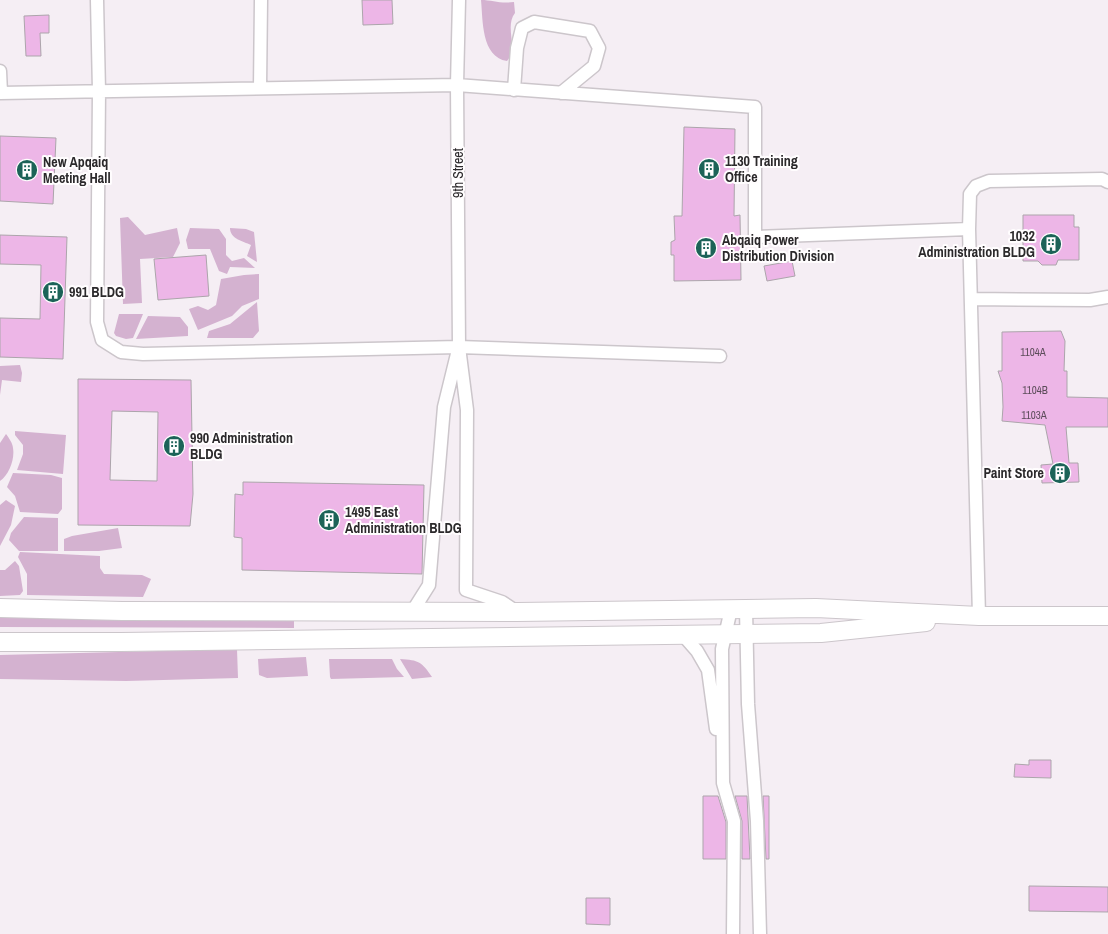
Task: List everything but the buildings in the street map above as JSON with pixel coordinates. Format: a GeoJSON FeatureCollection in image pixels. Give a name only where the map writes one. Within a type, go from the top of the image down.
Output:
{"type":"FeatureCollection","features":[{"type":"Feature","properties":{"kind":"street"},"geometry":{"type":"LineString","coordinates":[[97,0],[99,91],[97,322],[102,340],[121,352],[143,354],[459,347],[720,356]]}},
{"type":"Feature","properties":{"kind":"street"},"geometry":{"type":"LineString","coordinates":[[260,88],[261,0]]}},
{"type":"Feature","properties":{"kind":"street","name":"9th Street"},"geometry":{"type":"LineString","coordinates":[[459,0],[457,85],[459,347]]}},
{"type":"Feature","properties":{"kind":"street"},"geometry":{"type":"LineString","coordinates":[[514,90],[516,53],[522,28],[534,22],[590,30],[599,48],[594,66],[561,93]]}},
{"type":"Feature","properties":{"kind":"street"},"geometry":{"type":"LineString","coordinates":[[0,71],[1,92],[457,85],[755,107],[756,237],[969,230]]}},
{"type":"Feature","properties":{"kind":"street"},"geometry":{"type":"LineString","coordinates":[[979,616],[969,230],[970,194],[976,186],[989,181],[1102,179],[1108,182]]}},
{"type":"Feature","properties":{"kind":"street"},"geometry":{"type":"LineString","coordinates":[[971,299],[1090,300],[1108,297]]}},
{"type":"Feature","properties":{"kind":"street"},"geometry":{"type":"LineString","coordinates":[[412,612],[429,585],[444,407],[459,347]]}},
{"type":"Feature","properties":{"kind":"street"},"geometry":{"type":"LineString","coordinates":[[459,347],[467,410],[466,590],[502,602],[517,612]]}},
{"type":"Feature","properties":{"kind":"street"},"geometry":{"type":"LineString","coordinates":[[0,608],[122,611],[517,612],[816,608],[979,616],[1108,616]]}},
{"type":"Feature","properties":{"kind":"street"},"geometry":{"type":"LineString","coordinates":[[738,609],[747,634],[748,704],[757,821],[760,934]]}},
{"type":"Feature","properties":{"kind":"street"},"geometry":{"type":"LineString","coordinates":[[723,783],[722,650],[725,635],[738,609]]}},
{"type":"Feature","properties":{"kind":"street"},"geometry":{"type":"LineString","coordinates":[[0,642],[821,633],[979,616]]}},
{"type":"Feature","properties":{"kind":"street"},"geometry":{"type":"LineString","coordinates":[[683,635],[697,651],[708,670],[723,783],[734,821],[733,934]]}},
{"type":"Feature","properties":{"kind":"shaded area"},"geometry":{"type":"Polygon","coordinates":[[[481,0],[505,3],[514,2],[515,13],[511,25],[512,50],[507,61],[498,58],[492,53],[488,45],[483,27],[481,0]]]}},
{"type":"Feature","properties":{"kind":"shaded area"},"geometry":{"type":"Polygon","coordinates":[[[128,217],[145,235],[177,228],[180,243],[173,257],[140,259],[142,303],[123,304],[120,218],[128,217]]]}},
{"type":"Feature","properties":{"kind":"shaded area"},"geometry":{"type":"Polygon","coordinates":[[[190,228],[219,229],[226,239],[226,255],[232,261],[244,258],[255,268],[230,267],[227,274],[219,271],[210,249],[188,249],[186,240],[190,228]]]}},
{"type":"Feature","properties":{"kind":"shaded area"},"geometry":{"type":"Polygon","coordinates":[[[230,228],[246,229],[254,232],[257,262],[247,256],[251,245],[232,235],[230,228]]]}},
{"type":"Feature","properties":{"kind":"shaded area"},"geometry":{"type":"Polygon","coordinates":[[[259,274],[259,299],[242,306],[232,316],[198,330],[189,309],[198,306],[208,310],[216,305],[221,279],[259,274]]]}},
{"type":"Feature","properties":{"kind":"shaded area"},"geometry":{"type":"Polygon","coordinates":[[[257,302],[259,331],[253,338],[207,338],[209,331],[230,324],[257,302]]]}},
{"type":"Feature","properties":{"kind":"shaded area"},"geometry":{"type":"Polygon","coordinates":[[[119,314],[143,314],[133,338],[126,339],[116,336],[114,333],[119,314]]]}},
{"type":"Feature","properties":{"kind":"shaded area"},"geometry":{"type":"Polygon","coordinates":[[[148,316],[180,317],[188,327],[188,336],[136,339],[148,316]]]}},
{"type":"Feature","properties":{"kind":"shaded area"},"geometry":{"type":"Polygon","coordinates":[[[20,365],[22,373],[21,382],[2,380],[0,395],[0,366],[20,365]]]}},
{"type":"Feature","properties":{"kind":"shaded area"},"geometry":{"type":"Polygon","coordinates":[[[15,431],[66,435],[63,474],[17,470],[23,454],[23,445],[15,435],[15,431]]]}},
{"type":"Feature","properties":{"kind":"shaded area"},"geometry":{"type":"Polygon","coordinates":[[[6,434],[12,445],[13,457],[9,471],[0,481],[0,443],[6,434]]]}},
{"type":"Feature","properties":{"kind":"shaded area"},"geometry":{"type":"Polygon","coordinates":[[[13,473],[51,475],[62,478],[62,509],[58,514],[20,512],[15,496],[7,487],[13,473]]]}},
{"type":"Feature","properties":{"kind":"shaded area"},"geometry":{"type":"Polygon","coordinates":[[[6,500],[15,506],[11,525],[0,546],[0,505],[6,500]]]}},
{"type":"Feature","properties":{"kind":"shaded area"},"geometry":{"type":"Polygon","coordinates":[[[24,517],[58,518],[58,551],[19,551],[9,540],[11,533],[24,517]]]}},
{"type":"Feature","properties":{"kind":"shaded area"},"geometry":{"type":"Polygon","coordinates":[[[118,528],[122,548],[99,551],[64,551],[64,539],[118,528]]]}},
{"type":"Feature","properties":{"kind":"shaded area"},"geometry":{"type":"Polygon","coordinates":[[[20,552],[100,556],[100,568],[104,574],[142,575],[151,579],[143,597],[27,595],[27,574],[18,557],[20,552]]]}},
{"type":"Feature","properties":{"kind":"shaded area"},"geometry":{"type":"Polygon","coordinates":[[[15,561],[19,566],[23,591],[20,595],[0,596],[0,570],[5,570],[15,561]]]}},
{"type":"Feature","properties":{"kind":"shaded area"},"geometry":{"type":"Polygon","coordinates":[[[0,614],[294,620],[294,628],[0,627],[0,614]]]}},
{"type":"Feature","properties":{"kind":"shaded area"},"geometry":{"type":"Polygon","coordinates":[[[237,649],[238,678],[126,681],[0,679],[0,655],[237,649]]]}},
{"type":"Feature","properties":{"kind":"shaded area"},"geometry":{"type":"Polygon","coordinates":[[[306,657],[308,676],[267,678],[259,675],[258,659],[306,657]]]}},
{"type":"Feature","properties":{"kind":"shaded area"},"geometry":{"type":"Polygon","coordinates":[[[329,659],[392,659],[404,677],[331,679],[329,659]]]}},
{"type":"Feature","properties":{"kind":"shaded area"},"geometry":{"type":"Polygon","coordinates":[[[400,659],[419,663],[432,677],[412,679],[400,659]]]}},
{"type":"Feature","properties":{"kind":"place","name":"1130 Training Office"},"geometry":{"type":"Point","coordinates":[709,169]}},
{"type":"Feature","properties":{"kind":"place","name":"New Apqaiq Meeting Hall"},"geometry":{"type":"Point","coordinates":[27,170]}},
{"type":"Feature","properties":{"kind":"place","name":"1032 Administration BLDG"},"geometry":{"type":"Point","coordinates":[1051,244]}},
{"type":"Feature","properties":{"kind":"place","name":"Abqaiq Power Distribution Division"},"geometry":{"type":"Point","coordinates":[706,248]}},
{"type":"Feature","properties":{"kind":"place","name":"991 BLDG"},"geometry":{"type":"Point","coordinates":[53,292]}},
{"type":"Feature","properties":{"kind":"place","name":"990 Administration BLDG"},"geometry":{"type":"Point","coordinates":[174,446]}},
{"type":"Feature","properties":{"kind":"place","name":"Paint Store"},"geometry":{"type":"Point","coordinates":[1060,473]}},
{"type":"Feature","properties":{"kind":"place","name":"1495 East Administration BLDG"},"geometry":{"type":"Point","coordinates":[329,520]}}]}
